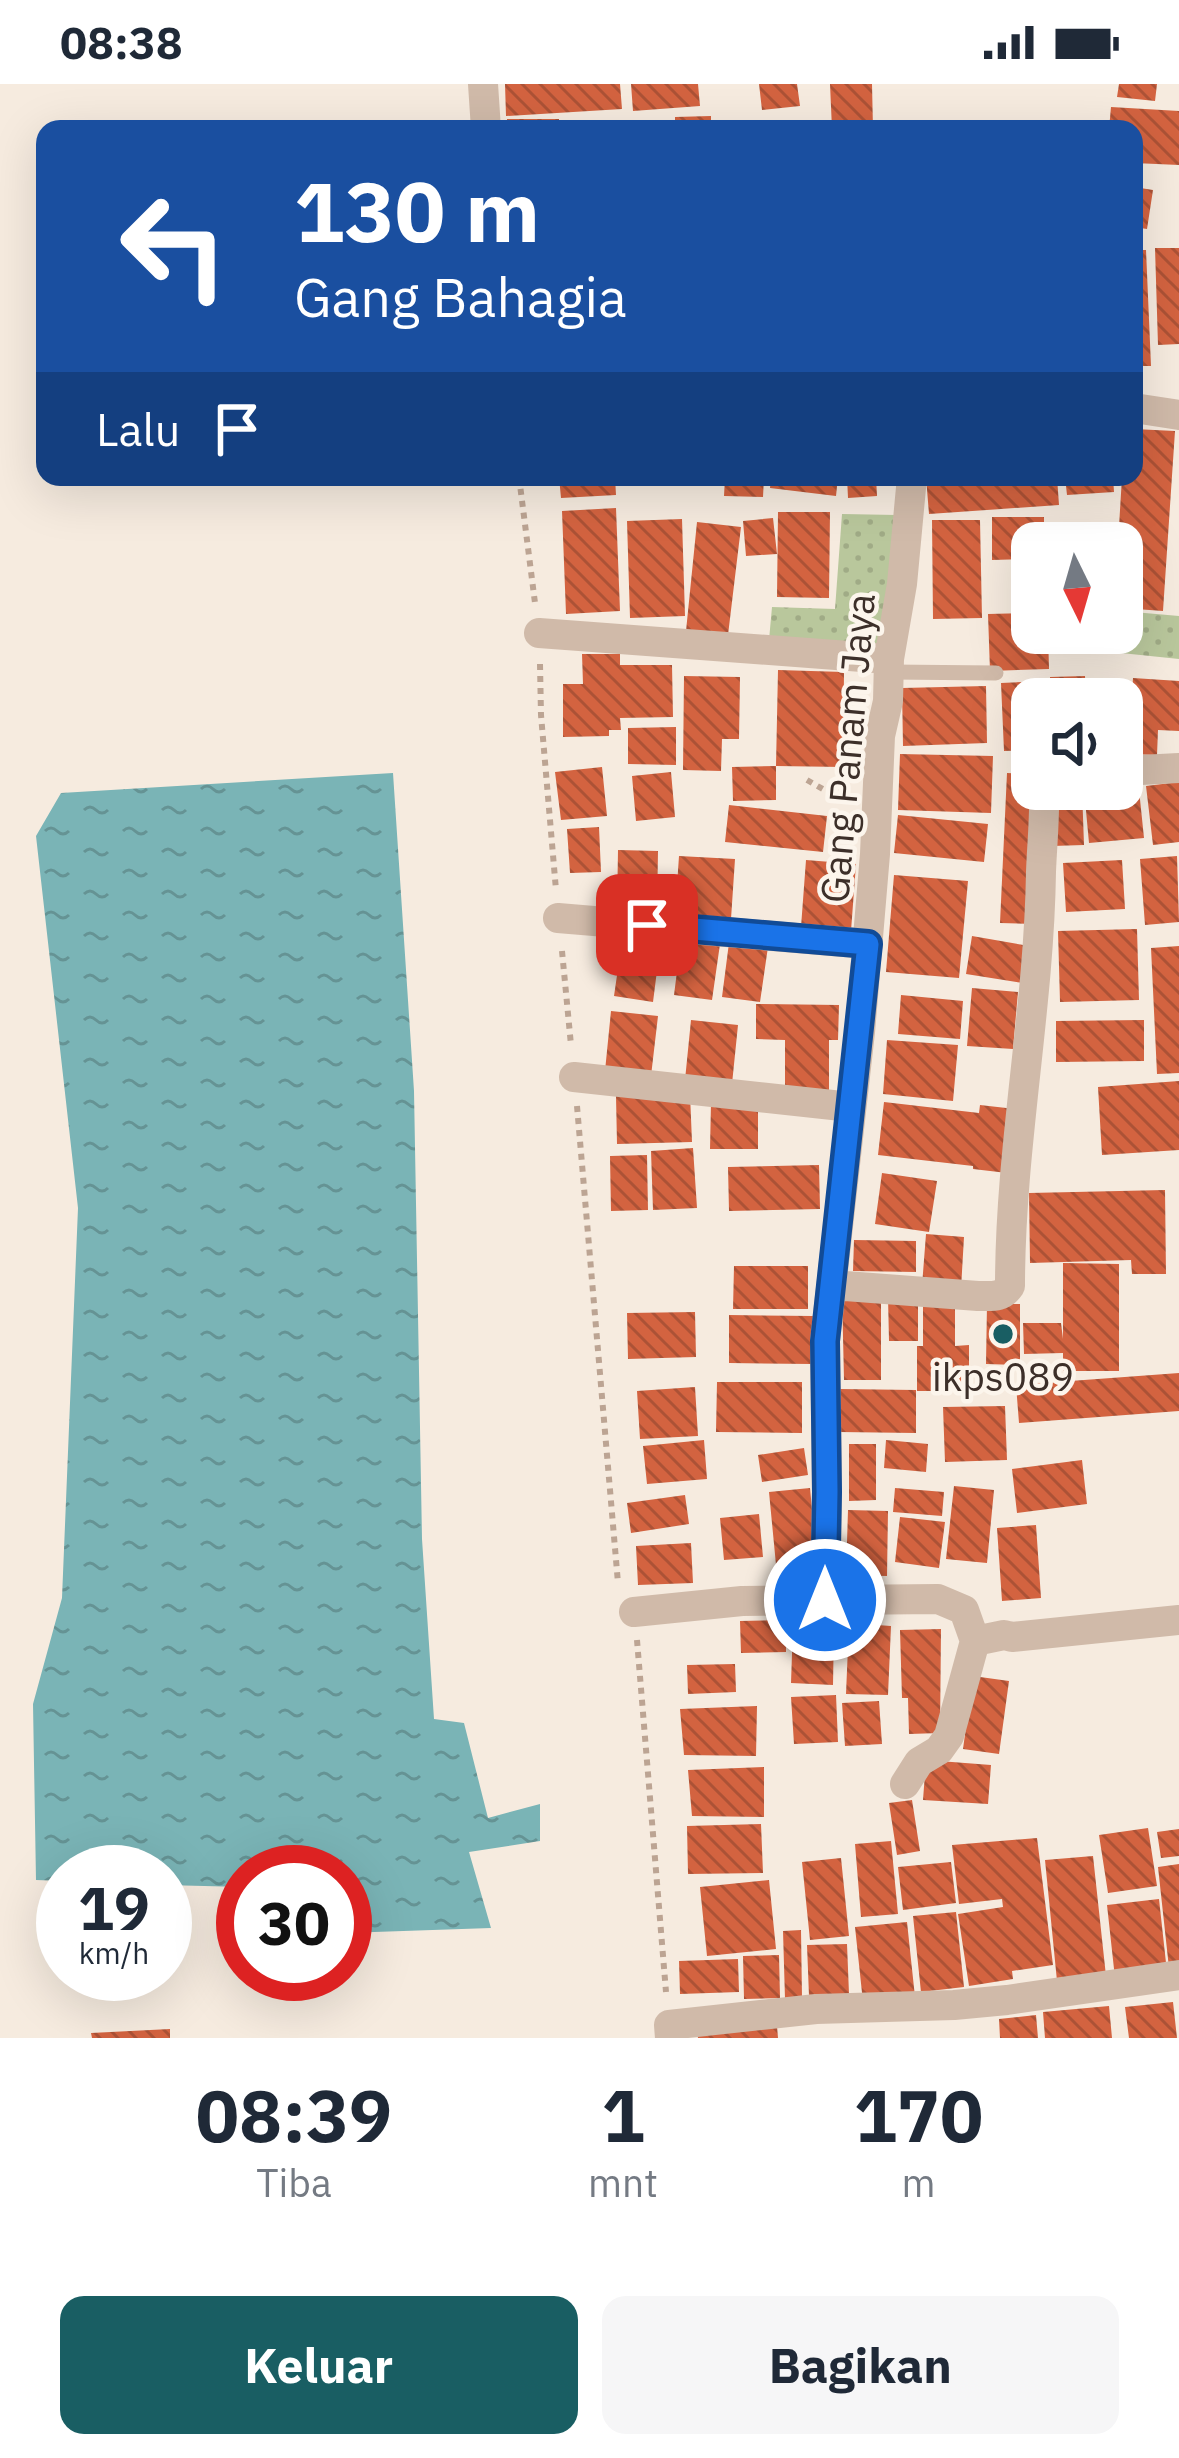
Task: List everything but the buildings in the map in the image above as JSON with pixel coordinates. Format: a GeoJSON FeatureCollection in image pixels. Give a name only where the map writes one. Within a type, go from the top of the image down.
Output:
{"type":"FeatureCollection","features":[{"type":"Feature","properties":{"kind":"street"},"geometry":{"type":"LineString","coordinates":[[483,84],[485,120]]}},
{"type":"Feature","properties":{"kind":"street"},"geometry":{"type":"LineString","coordinates":[[1143,409],[1179,415]]}},
{"type":"Feature","properties":{"kind":"street","name":"Gang Panam Jaya"},"geometry":{"type":"LineString","coordinates":[[825,1600],[825,1341],[868,944],[880,736],[888,701],[911,486]]}},
{"type":"Feature","properties":{"kind":"street"},"geometry":{"type":"LineString","coordinates":[[539,633],[890,665]]}},
{"type":"Feature","properties":{"kind":"street"},"geometry":{"type":"LineString","coordinates":[[1143,770],[1179,768]]}},
{"type":"Feature","properties":{"kind":"street"},"geometry":{"type":"LineString","coordinates":[[832,1285],[978,1297],[998,1296],[1010,1286],[1013,1178],[1041,912],[1045,810]]}},
{"type":"Feature","properties":{"kind":"street"},"geometry":{"type":"LineString","coordinates":[[558,918],[868,944]]}},
{"type":"Feature","properties":{"kind":"street"},"geometry":{"type":"LineString","coordinates":[[574,1077],[851,1106]]}},
{"type":"Feature","properties":{"kind":"street"},"geometry":{"type":"LineString","coordinates":[[634,1612],[742,1601],[938,1599],[964,1610],[974,1641],[949,1736],[939,1750],[919,1762],[905,1784]]}},
{"type":"Feature","properties":{"kind":"street"},"geometry":{"type":"LineString","coordinates":[[974,1641],[1179,1620]]}},
{"type":"Feature","properties":{"kind":"street"},"geometry":{"type":"LineString","coordinates":[[669,2032],[816,2009],[954,2005],[1179,1976]]}},
{"type":"Feature","properties":{"kind":"lane"},"geometry":{"type":"LineString","coordinates":[[890,665],[996,673]]}},
{"type":"Feature","properties":{"kind":"path"},"geometry":{"type":"LineString","coordinates":[[634,1612],[669,2032]]}},
{"type":"Feature","properties":{"kind":"green space"},"geometry":{"type":"Polygon","coordinates":[[[842,514],[897,515],[879,649],[769,640],[772,607],[835,609],[842,514]]]}},
{"type":"Feature","properties":{"kind":"green space"},"geometry":{"type":"Polygon","coordinates":[[[1143,613],[1179,616],[1179,659],[1131,654],[1143,654],[1143,613]]]}},
{"type":"Feature","properties":{"kind":"water"},"geometry":{"type":"Polygon","coordinates":[[[393,773],[414,1091],[422,1539],[434,1719],[464,1723],[488,1818],[540,1804],[540,1841],[469,1852],[491,1928],[372,1932],[372,1845],[216,1845],[216,1886],[192,1886],[192,1845],[36,1845],[36,1880],[33,1704],[62,1598],[78,1208],[36,836],[61,793],[393,773]]]}},
{"type":"Feature","properties":{"kind":"place","name":"ikps089"},"geometry":{"type":"Point","coordinates":[1003,1334]}},
{"type":"Feature","properties":{"kind":"route"},"geometry":{"type":"LineString","coordinates":[[647,925],[868,944],[825,1341],[825,1600]]}}]}
